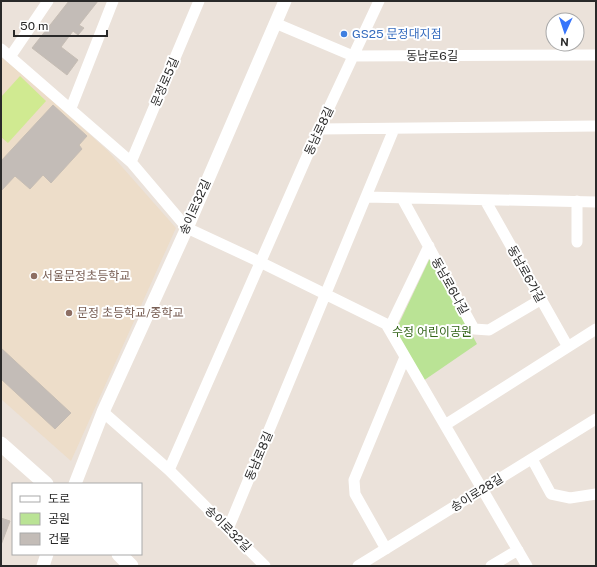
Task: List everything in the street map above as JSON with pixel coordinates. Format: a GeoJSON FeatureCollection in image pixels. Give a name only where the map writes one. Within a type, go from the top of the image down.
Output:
{"type":"FeatureCollection","features":[{"type":"Feature","properties":{"kind":"main road"},"geometry":{"type":"LineString","coordinates":[[1,444],[45,483]]}},
{"type":"Feature","properties":{"kind":"main road"},"geometry":{"type":"LineString","coordinates":[[119,555],[131,566]]}},
{"type":"Feature","properties":{"kind":"street"},"geometry":{"type":"LineString","coordinates":[[10,57],[48,1]]}},
{"type":"Feature","properties":{"kind":"street"},"geometry":{"type":"LineString","coordinates":[[71,108],[113,1]]}},
{"type":"Feature","properties":{"kind":"street","name":"문정로5길"},"geometry":{"type":"LineString","coordinates":[[131,162],[199,1]]}},
{"type":"Feature","properties":{"kind":"street","name":"송이로32길"},"geometry":{"type":"LineString","coordinates":[[75,483],[103,412],[186,228],[285,1]]}},
{"type":"Feature","properties":{"kind":"street","name":"동남로8길"},"geometry":{"type":"LineString","coordinates":[[169,470],[319,129],[379,1]]}},
{"type":"Feature","properties":{"kind":"street","name":"동남로6길"},"geometry":{"type":"LineString","coordinates":[[276,23],[353,56],[596,55]]}},
{"type":"Feature","properties":{"kind":"street"},"geometry":{"type":"LineString","coordinates":[[1,49],[71,108],[131,162],[186,228],[260,262],[386,324],[528,566]]}},
{"type":"Feature","properties":{"kind":"street"},"geometry":{"type":"LineString","coordinates":[[319,129],[596,126]]}},
{"type":"Feature","properties":{"kind":"street","name":"동남로8길"},"geometry":{"type":"LineString","coordinates":[[228,529],[394,129]]}},
{"type":"Feature","properties":{"kind":"street"},"geometry":{"type":"LineString","coordinates":[[366,197],[596,202]]}},
{"type":"Feature","properties":{"kind":"street","name":"동남로6나길"},"geometry":{"type":"LineString","coordinates":[[402,198],[474,329],[489,330],[540,300]]}},
{"type":"Feature","properties":{"kind":"street","name":"동남로6가길"},"geometry":{"type":"LineString","coordinates":[[485,200],[540,300],[568,347]]}},
{"type":"Feature","properties":{"kind":"street"},"geometry":{"type":"LineString","coordinates":[[577,201],[577,242]]}},
{"type":"Feature","properties":{"kind":"street"},"geometry":{"type":"LineString","coordinates":[[389,329],[428,246]]}},
{"type":"Feature","properties":{"kind":"street"},"geometry":{"type":"LineString","coordinates":[[445,424],[596,329]]}},
{"type":"Feature","properties":{"kind":"street"},"geometry":{"type":"LineString","coordinates":[[386,549],[354,494],[354,480],[405,357]]}},
{"type":"Feature","properties":{"kind":"street","name":"송이로32길"},"geometry":{"type":"LineString","coordinates":[[103,412],[169,470],[265,566]]}},
{"type":"Feature","properties":{"kind":"street","name":"송이로28길"},"geometry":{"type":"LineString","coordinates":[[358,566],[596,419]]}},
{"type":"Feature","properties":{"kind":"street"},"geometry":{"type":"LineString","coordinates":[[532,458],[551,494],[570,498],[596,494]]}},
{"type":"Feature","properties":{"kind":"street"},"geometry":{"type":"LineString","coordinates":[[491,566],[518,550]]}},
{"type":"Feature","properties":{"kind":"street"},"geometry":{"type":"LineString","coordinates":[[43,566],[48,555]]}},
{"type":"Feature","properties":{"kind":"shaded area","name":"문정 초등학교/중학교"},"geometry":{"type":"Polygon","coordinates":[[[1,57],[36,86],[108,151],[176,228],[71,461],[1,399],[1,57]]]}},
{"type":"Feature","properties":{"kind":"green space"},"geometry":{"type":"Polygon","coordinates":[[[20,76],[46,101],[8,143],[1,137],[1,97],[20,76]]]}},
{"type":"Feature","properties":{"kind":"green space","name":"수정 어린이공원"},"geometry":{"type":"Polygon","coordinates":[[[430,258],[477,344],[423,381],[394,334],[430,258]]]}},
{"type":"Feature","properties":{"kind":"building"},"geometry":{"type":"Polygon","coordinates":[[[69,1],[98,1],[79,25],[84,28],[78,35],[73,31],[61,47],[78,60],[67,75],[32,48],[69,1]]]}},
{"type":"Feature","properties":{"kind":"building"},"geometry":{"type":"Polygon","coordinates":[[[53,105],[87,136],[79,145],[82,149],[51,183],[43,175],[30,189],[15,176],[1,191],[1,161],[53,105]]]}},
{"type":"Feature","properties":{"kind":"building"},"geometry":{"type":"Polygon","coordinates":[[[1,348],[71,413],[55,429],[1,379],[1,348]]]}},
{"type":"Feature","properties":{"kind":"building"},"geometry":{"type":"Polygon","coordinates":[[[1,518],[10,521],[1,545],[1,518]]]}},
{"type":"Feature","properties":{"kind":"place","name":"GS25 문정대지점"},"geometry":{"type":"Point","coordinates":[344,34]}},
{"type":"Feature","properties":{"kind":"place","name":"서울문정초등학교"},"geometry":{"type":"Point","coordinates":[34,276]}},
{"type":"Feature","properties":{"kind":"place","name":"문정 초등학교/중학교"},"geometry":{"type":"Point","coordinates":[69,313]}}]}
